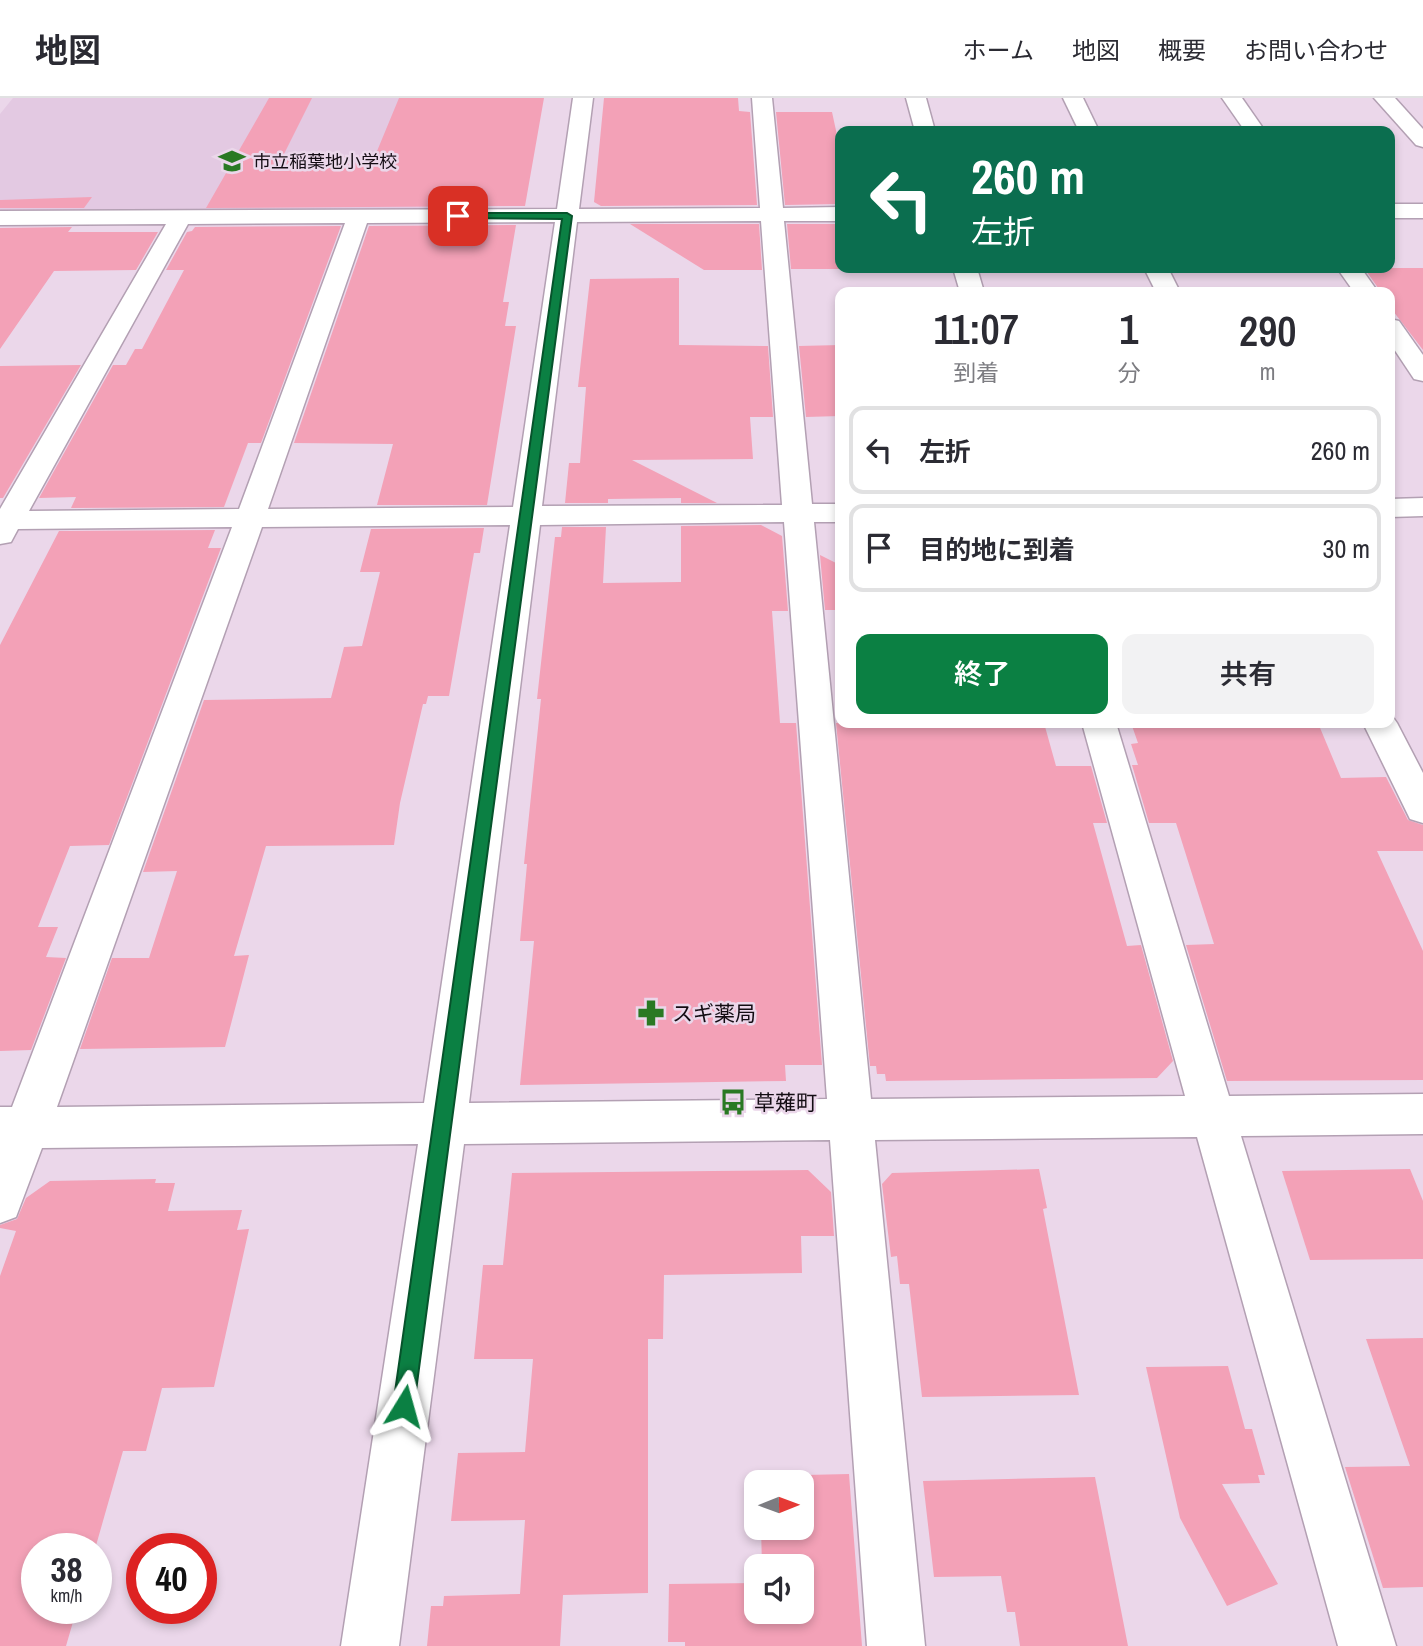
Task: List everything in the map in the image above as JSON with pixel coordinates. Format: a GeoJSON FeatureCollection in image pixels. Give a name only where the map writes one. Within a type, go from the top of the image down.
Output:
{"type":"FeatureCollection","features":[{"type":"Feature","properties":{"kind":"street"},"geometry":{"type":"LineString","coordinates":[[370,1646],[583,98]]}},
{"type":"Feature","properties":{"kind":"street"},"geometry":{"type":"LineString","coordinates":[[762,98],[896,1646]]}},
{"type":"Feature","properties":{"kind":"street"},"geometry":{"type":"LineString","coordinates":[[916,98],[924,126]]}},
{"type":"Feature","properties":{"kind":"street"},"geometry":{"type":"LineString","coordinates":[[1073,98],[1087,126]]}},
{"type":"Feature","properties":{"kind":"street"},"geometry":{"type":"LineString","coordinates":[[1232,98],[1252,126]]}},
{"type":"Feature","properties":{"kind":"street"},"geometry":{"type":"LineString","coordinates":[[1384,98],[1423,141]]}},
{"type":"Feature","properties":{"kind":"street"},"geometry":{"type":"LineString","coordinates":[[1395,211],[1423,211]]}},
{"type":"Feature","properties":{"kind":"street"},"geometry":{"type":"LineString","coordinates":[[1,219],[835,214]]}},
{"type":"Feature","properties":{"kind":"street"},"geometry":{"type":"LineString","coordinates":[[0,1201],[14,1128],[251,519],[358,216]]}},
{"type":"Feature","properties":{"kind":"street"},"geometry":{"type":"LineString","coordinates":[[3,525],[181,217]]}},
{"type":"Feature","properties":{"kind":"street"},"geometry":{"type":"LineString","coordinates":[[1395,333],[1423,373]]}},
{"type":"Feature","properties":{"kind":"street"},"geometry":{"type":"LineString","coordinates":[[1395,508],[1423,508]]}},
{"type":"Feature","properties":{"kind":"street"},"geometry":{"type":"LineString","coordinates":[[3,525],[251,519],[835,513]]}},
{"type":"Feature","properties":{"kind":"street"},"geometry":{"type":"LineString","coordinates":[[1100,728],[1367,1646]]}},
{"type":"Feature","properties":{"kind":"street"},"geometry":{"type":"LineString","coordinates":[[1382,728],[1423,809]]}},
{"type":"Feature","properties":{"kind":"street"},"geometry":{"type":"LineString","coordinates":[[14,1128],[1423,1114]]}},
{"type":"Feature","properties":{"kind":"shaded area","name":"市立稲葉地小学校"},"geometry":{"type":"Polygon","coordinates":[[[13,98],[480,98],[451,208],[0,211],[0,114],[13,98]]]}},
{"type":"Feature","properties":{"kind":"building"},"geometry":{"type":"Polygon","coordinates":[[[269,98],[312,98],[283,156],[375,156],[399,98],[544,98],[525,206],[206,208],[269,98]]]}},
{"type":"Feature","properties":{"kind":"building"},"geometry":{"type":"Polygon","coordinates":[[[604,98],[738,98],[739,111],[750,112],[757,205],[601,206],[594,202],[604,98]]]}},
{"type":"Feature","properties":{"kind":"building"},"geometry":{"type":"Polygon","coordinates":[[[776,112],[832,112],[835,126],[835,204],[785,205],[776,112]]]}},
{"type":"Feature","properties":{"kind":"building"},"geometry":{"type":"Polygon","coordinates":[[[92,197],[84,208],[0,208],[0,200],[92,197]]]}},
{"type":"Feature","properties":{"kind":"building"},"geometry":{"type":"Polygon","coordinates":[[[630,224],[759,224],[762,270],[704,270],[630,224]]]}},
{"type":"Feature","properties":{"kind":"building"},"geometry":{"type":"Polygon","coordinates":[[[787,224],[835,224],[835,269],[791,269],[787,224]]]}},
{"type":"Feature","properties":{"kind":"building"},"geometry":{"type":"Polygon","coordinates":[[[516,225],[503,302],[509,302],[505,326],[516,326],[487,505],[377,505],[393,444],[294,443],[369,226],[516,225]]]}},
{"type":"Feature","properties":{"kind":"building"},"geometry":{"type":"Polygon","coordinates":[[[341,226],[261,443],[248,443],[224,507],[71,508],[76,497],[39,498],[113,365],[126,365],[135,349],[142,349],[184,270],[166,270],[187,232],[195,227],[341,226]]]}},
{"type":"Feature","properties":{"kind":"building"},"geometry":{"type":"Polygon","coordinates":[[[72,227],[68,232],[158,232],[136,270],[54,271],[0,349],[0,228],[72,227]]]}},
{"type":"Feature","properties":{"kind":"building"},"geometry":{"type":"Polygon","coordinates":[[[1395,268],[1423,268],[1423,350],[1395,314],[1395,287],[1377,287],[1368,273],[1395,273],[1395,268]]]}},
{"type":"Feature","properties":{"kind":"building"},"geometry":{"type":"Polygon","coordinates":[[[679,278],[679,345],[768,346],[773,417],[750,417],[753,459],[632,460],[717,503],[681,503],[681,498],[608,499],[608,503],[565,503],[569,463],[580,463],[586,387],[578,387],[590,279],[679,278]]]}},
{"type":"Feature","properties":{"kind":"building"},"geometry":{"type":"Polygon","coordinates":[[[835,345],[835,416],[806,417],[799,346],[835,345]]]}},
{"type":"Feature","properties":{"kind":"building"},"geometry":{"type":"Polygon","coordinates":[[[81,365],[3,498],[0,498],[0,366],[81,365]]]}},
{"type":"Feature","properties":{"kind":"building"},"geometry":{"type":"Polygon","coordinates":[[[761,525],[782,536],[788,611],[772,611],[780,723],[796,723],[822,1065],[785,1065],[786,1081],[520,1085],[534,941],[520,941],[527,864],[524,864],[541,699],[537,699],[555,537],[561,537],[562,527],[606,527],[603,583],[681,582],[681,526],[761,525]]]}},
{"type":"Feature","properties":{"kind":"building"},"geometry":{"type":"Polygon","coordinates":[[[484,528],[480,553],[474,553],[449,696],[428,696],[426,704],[423,704],[400,803],[394,845],[266,846],[234,956],[249,955],[225,1047],[80,1049],[112,958],[149,958],[177,871],[143,872],[204,700],[331,698],[344,647],[362,646],[380,572],[360,572],[371,529],[484,528]]]}},
{"type":"Feature","properties":{"kind":"building"},"geometry":{"type":"Polygon","coordinates":[[[215,530],[208,548],[221,548],[109,845],[70,846],[38,927],[58,927],[46,957],[66,958],[31,1050],[0,1051],[0,645],[59,531],[215,530]]]}},
{"type":"Feature","properties":{"kind":"building"},"geometry":{"type":"Polygon","coordinates":[[[820,555],[835,562],[835,610],[825,610],[820,555]]]}},
{"type":"Feature","properties":{"kind":"building"},"geometry":{"type":"Polygon","coordinates":[[[836,728],[1045,728],[1056,766],[1091,766],[1107,823],[1093,823],[1127,946],[1141,945],[1173,1061],[1157,1078],[886,1081],[885,1074],[877,1074],[876,1066],[870,1066],[836,728]]]}},
{"type":"Feature","properties":{"kind":"building"},"geometry":{"type":"Polygon","coordinates":[[[1133,728],[1320,728],[1341,778],[1386,777],[1408,820],[1423,825],[1423,851],[1377,851],[1423,951],[1423,1080],[1227,1081],[1186,945],[1214,944],[1176,823],[1149,823],[1132,765],[1138,765],[1131,744],[1138,743],[1133,728]]]}},
{"type":"Feature","properties":{"kind":"building"},"geometry":{"type":"Polygon","coordinates":[[[1039,1169],[1047,1208],[1043,1209],[1079,1395],[922,1397],[909,1284],[900,1284],[897,1256],[891,1257],[882,1184],[892,1173],[1039,1169]]]}},
{"type":"Feature","properties":{"kind":"building"},"geometry":{"type":"Polygon","coordinates":[[[1410,1169],[1423,1201],[1423,1259],[1310,1260],[1282,1171],[1410,1169]]]}},
{"type":"Feature","properties":{"kind":"building"},"geometry":{"type":"Polygon","coordinates":[[[808,1170],[831,1192],[834,1236],[801,1236],[802,1273],[664,1275],[663,1339],[648,1339],[648,1593],[563,1595],[560,1646],[427,1646],[431,1606],[443,1606],[444,1596],[520,1594],[525,1520],[451,1521],[458,1453],[525,1452],[533,1359],[474,1359],[483,1265],[503,1265],[512,1173],[808,1170]]]}},
{"type":"Feature","properties":{"kind":"building"},"geometry":{"type":"Polygon","coordinates":[[[156,1179],[155,1183],[175,1183],[168,1211],[242,1210],[237,1230],[249,1229],[214,1387],[162,1388],[146,1451],[123,1451],[100,1533],[21,1533],[21,1624],[72,1624],[66,1646],[0,1646],[0,1276],[16,1231],[0,1228],[0,1225],[17,1219],[26,1198],[50,1181],[156,1179]]]}},
{"type":"Feature","properties":{"kind":"building"},"geometry":{"type":"Polygon","coordinates":[[[1423,1338],[1423,1587],[1383,1588],[1345,1467],[1410,1466],[1366,1339],[1423,1338]]]}},
{"type":"Feature","properties":{"kind":"building"},"geometry":{"type":"Polygon","coordinates":[[[1228,1366],[1245,1429],[1252,1429],[1265,1475],[1258,1475],[1260,1483],[1222,1484],[1278,1584],[1227,1606],[1180,1518],[1146,1367],[1228,1366]]]}},
{"type":"Feature","properties":{"kind":"building"},"geometry":{"type":"Polygon","coordinates":[[[849,1474],[862,1646],[685,1646],[685,1642],[668,1642],[669,1584],[744,1583],[744,1624],[814,1624],[814,1554],[762,1554],[761,1540],[814,1540],[814,1475],[849,1474]]]}},
{"type":"Feature","properties":{"kind":"building"},"geometry":{"type":"Polygon","coordinates":[[[1095,1477],[1128,1646],[1020,1646],[1015,1612],[1007,1612],[1001,1576],[934,1577],[923,1481],[1095,1477]]]}},
{"type":"Feature","properties":{"kind":"place","name":"市立稲葉地小学校"},"geometry":{"type":"Point","coordinates":[232,161]}},
{"type":"Feature","properties":{"kind":"place","name":"スギ薬局"},"geometry":{"type":"Point","coordinates":[651,1013]}},
{"type":"Feature","properties":{"kind":"place","name":"草薙町"},"geometry":{"type":"Point","coordinates":[733,1102]}},
{"type":"Feature","properties":{"kind":"route"},"geometry":{"type":"LineString","coordinates":[[404,1406],[567,216],[458,216]]}}]}
